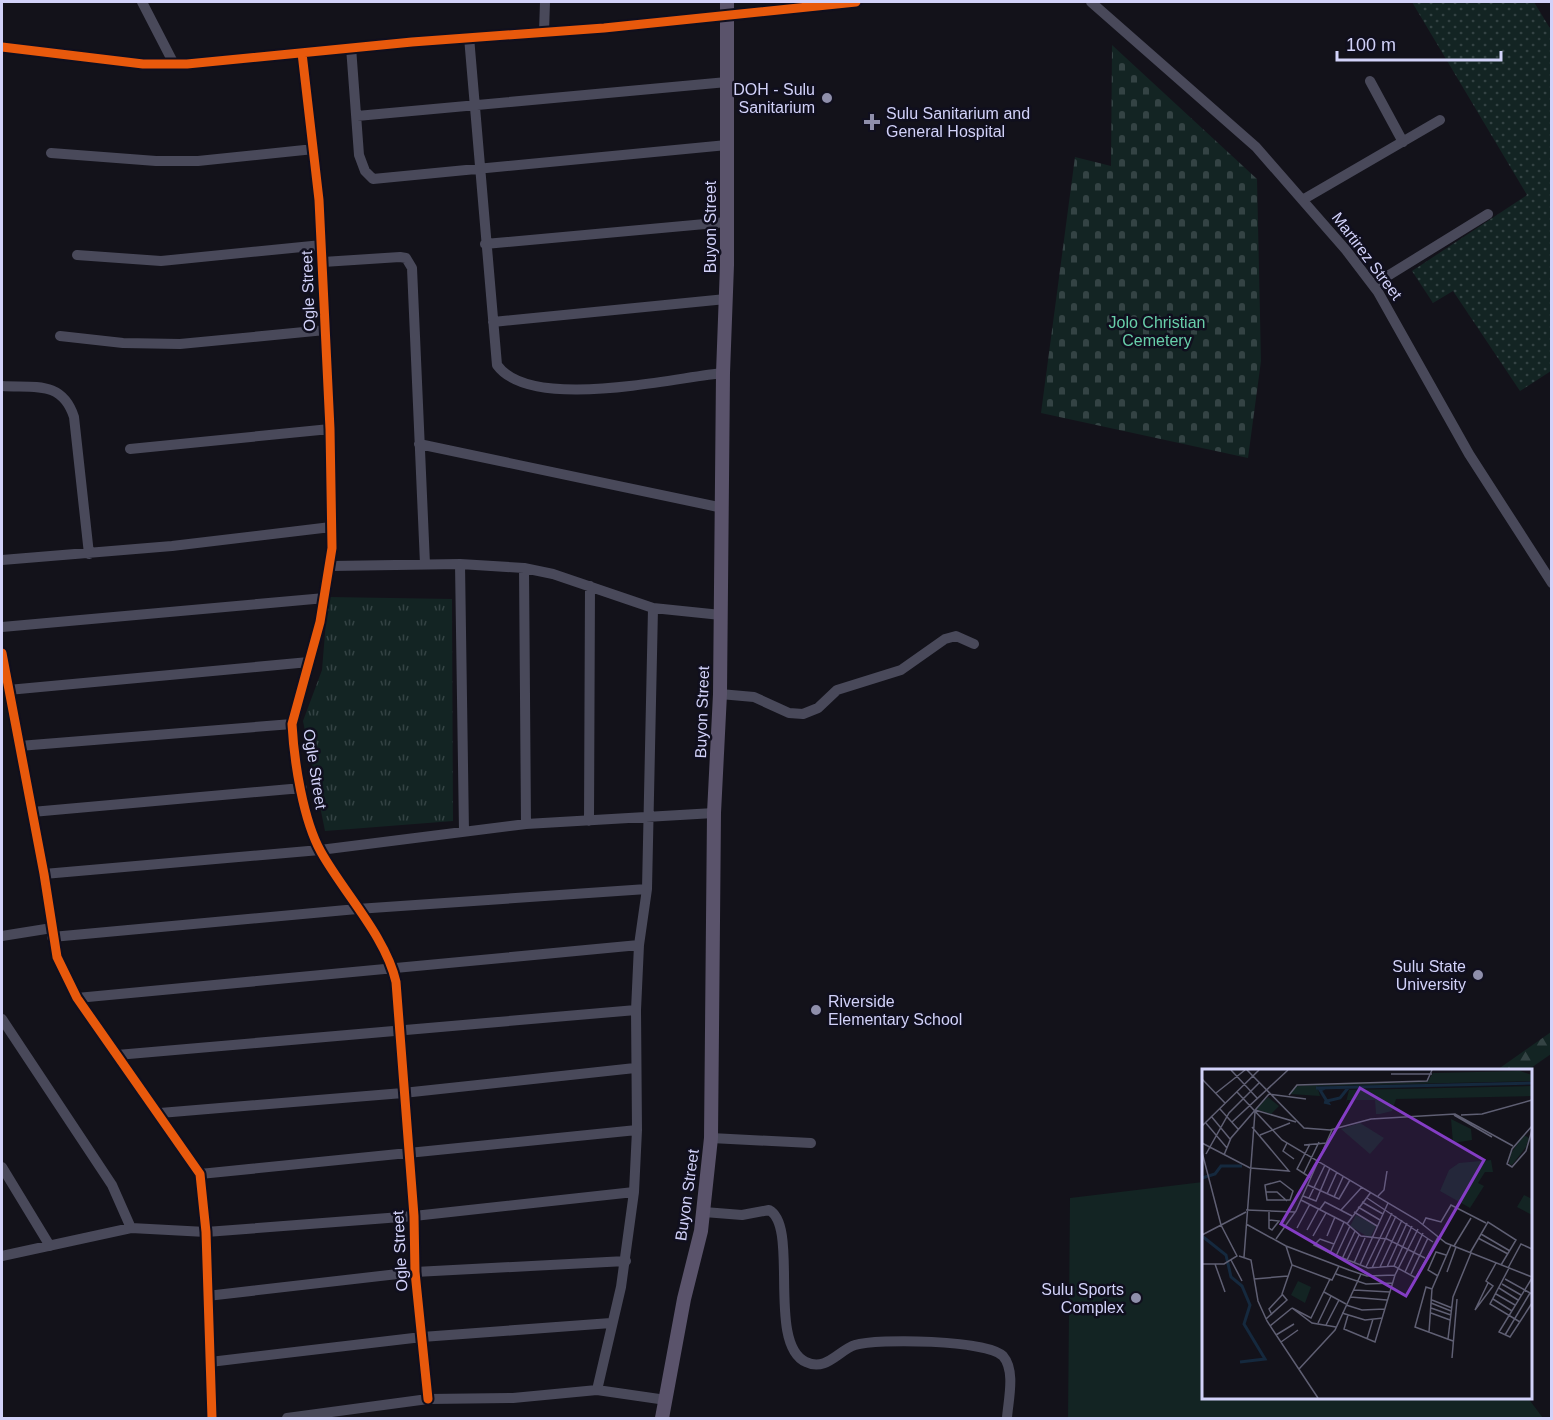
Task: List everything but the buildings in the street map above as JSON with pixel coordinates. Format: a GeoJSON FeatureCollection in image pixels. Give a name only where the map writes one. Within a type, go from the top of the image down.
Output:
{"type":"FeatureCollection","features":[{"type":"Feature","properties":{"kind":"main road","name":"Buyon Street"},"geometry":{"type":"LineString","coordinates":[[662,1419],[684,1299],[704,1212],[711,1138],[714,813],[720,694],[723,373],[726,299],[727,8]]}},
{"type":"Feature","properties":{"kind":"street"},"geometry":{"type":"LineString","coordinates":[[142,2],[174,64]]}},
{"type":"Feature","properties":{"kind":"street"},"geometry":{"type":"LineString","coordinates":[[544,2],[544,32]]}},
{"type":"Feature","properties":{"kind":"street"},"geometry":{"type":"LineString","coordinates":[[2,47],[143,64],[174,64],[544,32],[727,8],[856,2]]}},
{"type":"Feature","properties":{"kind":"street","name":"Martirez Street"},"geometry":{"type":"LineString","coordinates":[[1091,2],[1256,147],[1304,199],[1373,285],[1415,355],[1469,454],[1551,583]]}},
{"type":"Feature","properties":{"kind":"street"},"geometry":{"type":"LineString","coordinates":[[469,37],[497,365],[511,379],[556,389],[604,389],[723,373]]}},
{"type":"Feature","properties":{"kind":"street"},"geometry":{"type":"LineString","coordinates":[[351,47],[359,155],[365,171],[373,179],[479,171],[727,145]]}},
{"type":"Feature","properties":{"kind":"street","name":"Ogle Street"},"geometry":{"type":"LineString","coordinates":[[302,53],[314,149],[322,245],[332,526],[331,566],[325,598],[292,724],[308,819],[320,850],[393,967],[414,1216],[415,1272],[428,1399]]}},
{"type":"Feature","properties":{"kind":"street"},"geometry":{"type":"LineString","coordinates":[[1370,81],[1403,141]]}},
{"type":"Feature","properties":{"kind":"street"},"geometry":{"type":"LineString","coordinates":[[357,116],[727,82]]}},
{"type":"Feature","properties":{"kind":"street"},"geometry":{"type":"LineString","coordinates":[[1304,199],[1440,120]]}},
{"type":"Feature","properties":{"kind":"street"},"geometry":{"type":"LineString","coordinates":[[51,153],[167,161],[314,149]]}},
{"type":"Feature","properties":{"kind":"street"},"geometry":{"type":"LineString","coordinates":[[1373,285],[1488,214]]}},
{"type":"Feature","properties":{"kind":"street"},"geometry":{"type":"LineString","coordinates":[[486,244],[727,222]]}},
{"type":"Feature","properties":{"kind":"street"},"geometry":{"type":"LineString","coordinates":[[77,255],[161,261],[322,245]]}},
{"type":"Feature","properties":{"kind":"street"},"geometry":{"type":"LineString","coordinates":[[323,262],[399,257],[410,262],[424,564]]}},
{"type":"Feature","properties":{"kind":"street"},"geometry":{"type":"LineString","coordinates":[[494,322],[726,299]]}},
{"type":"Feature","properties":{"kind":"street"},"geometry":{"type":"LineString","coordinates":[[60,336],[123,343],[180,344],[325,330]]}},
{"type":"Feature","properties":{"kind":"street"},"geometry":{"type":"LineString","coordinates":[[2,386],[53,390],[62,394],[69,403],[74,417],[89,554]]}},
{"type":"Feature","properties":{"kind":"street"},"geometry":{"type":"LineString","coordinates":[[130,449],[330,429]]}},
{"type":"Feature","properties":{"kind":"street"},"geometry":{"type":"LineString","coordinates":[[419,444],[723,508]]}},
{"type":"Feature","properties":{"kind":"street"},"geometry":{"type":"LineString","coordinates":[[2,560],[89,554],[332,526]]}},
{"type":"Feature","properties":{"kind":"street"},"geometry":{"type":"LineString","coordinates":[[460,564],[464,832]]}},
{"type":"Feature","properties":{"kind":"street"},"geometry":{"type":"LineString","coordinates":[[331,566],[460,564],[524,568],[590,586],[653,608],[721,615]]}},
{"type":"Feature","properties":{"kind":"street"},"geometry":{"type":"LineString","coordinates":[[524,568],[526,824]]}},
{"type":"Feature","properties":{"kind":"street"},"geometry":{"type":"LineString","coordinates":[[589,821],[590,586]]}},
{"type":"Feature","properties":{"kind":"street"},"geometry":{"type":"LineString","coordinates":[[2,627],[325,598]]}},
{"type":"Feature","properties":{"kind":"street"},"geometry":{"type":"LineString","coordinates":[[597,1390],[610,1323],[626,1261],[634,1192],[637,1130],[636,1010],[639,945],[647,889],[653,608]]}},
{"type":"Feature","properties":{"kind":"street"},"geometry":{"type":"LineString","coordinates":[[720,694],[754,697],[766,700],[789,713],[803,714],[818,708],[837,690],[907,666],[945,639],[956,636],[974,644]]}},
{"type":"Feature","properties":{"kind":"street"},"geometry":{"type":"LineString","coordinates":[[2,653],[44,874],[57,957],[77,998],[160,1113],[200,1174],[206,1232],[212,1419]]}},
{"type":"Feature","properties":{"kind":"street"},"geometry":{"type":"LineString","coordinates":[[8,690],[309,662]]}},
{"type":"Feature","properties":{"kind":"street"},"geometry":{"type":"LineString","coordinates":[[19,746],[292,724]]}},
{"type":"Feature","properties":{"kind":"street"},"geometry":{"type":"LineString","coordinates":[[32,812],[302,788]]}},
{"type":"Feature","properties":{"kind":"street"},"geometry":{"type":"LineString","coordinates":[[44,874],[320,850],[526,824],[714,813]]}},
{"type":"Feature","properties":{"kind":"street"},"geometry":{"type":"LineString","coordinates":[[2,936],[647,889]]}},
{"type":"Feature","properties":{"kind":"street"},"geometry":{"type":"LineString","coordinates":[[77,998],[639,945]]}},
{"type":"Feature","properties":{"kind":"street"},"geometry":{"type":"LineString","coordinates":[[117,1054],[399,1032],[636,1010]]}},
{"type":"Feature","properties":{"kind":"street"},"geometry":{"type":"LineString","coordinates":[[2,1018],[112,1185],[131,1228]]}},
{"type":"Feature","properties":{"kind":"street"},"geometry":{"type":"LineString","coordinates":[[160,1113],[403,1093],[635,1068]]}},
{"type":"Feature","properties":{"kind":"street"},"geometry":{"type":"LineString","coordinates":[[200,1174],[637,1130]]}},
{"type":"Feature","properties":{"kind":"street"},"geometry":{"type":"LineString","coordinates":[[711,1138],[811,1143]]}},
{"type":"Feature","properties":{"kind":"street"},"geometry":{"type":"LineString","coordinates":[[2,1167],[50,1246]]}},
{"type":"Feature","properties":{"kind":"street"},"geometry":{"type":"LineString","coordinates":[[2,1256],[131,1228],[206,1232],[414,1216],[634,1192]]}},
{"type":"Feature","properties":{"kind":"street"},"geometry":{"type":"LineString","coordinates":[[704,1212],[742,1215],[769,1210],[777,1219],[783,1258],[786,1330],[790,1346],[796,1356],[808,1364],[824,1364],[855,1345],[945,1342],[982,1347],[998,1352],[1005,1359],[1010,1380],[1007,1419]]}},
{"type":"Feature","properties":{"kind":"street"},"geometry":{"type":"LineString","coordinates":[[207,1296],[415,1272],[626,1261]]}},
{"type":"Feature","properties":{"kind":"street"},"geometry":{"type":"LineString","coordinates":[[210,1362],[422,1337],[610,1323]]}},
{"type":"Feature","properties":{"kind":"street"},"geometry":{"type":"LineString","coordinates":[[287,1419],[428,1399],[513,1398],[597,1390],[666,1400]]}},
{"type":"Feature","properties":{"kind":"green space"},"geometry":{"type":"Polygon","coordinates":[[[1412,2],[1534,2],[1551,30],[1551,371],[1520,391],[1453,291],[1433,303],[1412,271],[1527,195],[1412,2]]]}},
{"type":"Feature","properties":{"kind":"green space","name":"Jolo Christian Cemetery"},"geometry":{"type":"Polygon","coordinates":[[[1112,45],[1257,179],[1261,361],[1248,458],[1041,413],[1075,157],[1111,166],[1112,45]]]}},
{"type":"Feature","properties":{"kind":"green space"},"geometry":{"type":"Polygon","coordinates":[[[328,597],[452,599],[453,821],[325,831],[303,721],[322,670],[328,597]]]}},
{"type":"Feature","properties":{"kind":"green space"},"geometry":{"type":"Polygon","coordinates":[[[1551,1032],[1551,1054],[1529,1069],[1498,1069],[1551,1032]]]}},
{"type":"Feature","properties":{"kind":"green space","name":"Sulu Sports Complex"},"geometry":{"type":"Polygon","coordinates":[[[1202,1182],[1202,1399],[1529,1399],[1543,1418],[1068,1418],[1070,1198],[1202,1182]]]}},
{"type":"Feature","properties":{"kind":"cycle path"},"geometry":{"type":"LineString","coordinates":[[2,47],[143,64],[187,64],[412,42],[604,28],[856,2]]}},
{"type":"Feature","properties":{"kind":"cycle path"},"geometry":{"type":"LineString","coordinates":[[302,53],[319,200],[330,429],[332,548],[320,622],[292,724],[293,739],[300,790],[315,839],[330,868],[374,932],[391,965],[396,982],[414,1216],[415,1272],[428,1399]]}},
{"type":"Feature","properties":{"kind":"cycle path"},"geometry":{"type":"LineString","coordinates":[[2,653],[44,874],[57,957],[77,998],[200,1174],[206,1232],[212,1418]]}},
{"type":"Feature","properties":{"kind":"place","name":"DOH - Sulu Sanitarium"},"geometry":{"type":"Point","coordinates":[827,98]}},
{"type":"Feature","properties":{"kind":"place","name":"Sulu Sanitarium and General Hospital"},"geometry":{"type":"Point","coordinates":[872,122]}},
{"type":"Feature","properties":{"kind":"place","name":"Sulu State University"},"geometry":{"type":"Point","coordinates":[1478,975]}},
{"type":"Feature","properties":{"kind":"place","name":"Riverside Elementary School"},"geometry":{"type":"Point","coordinates":[816,1010]}},
{"type":"Feature","properties":{"kind":"place","name":"Sulu Sports Complex"},"geometry":{"type":"Point","coordinates":[1136,1298]}}]}
